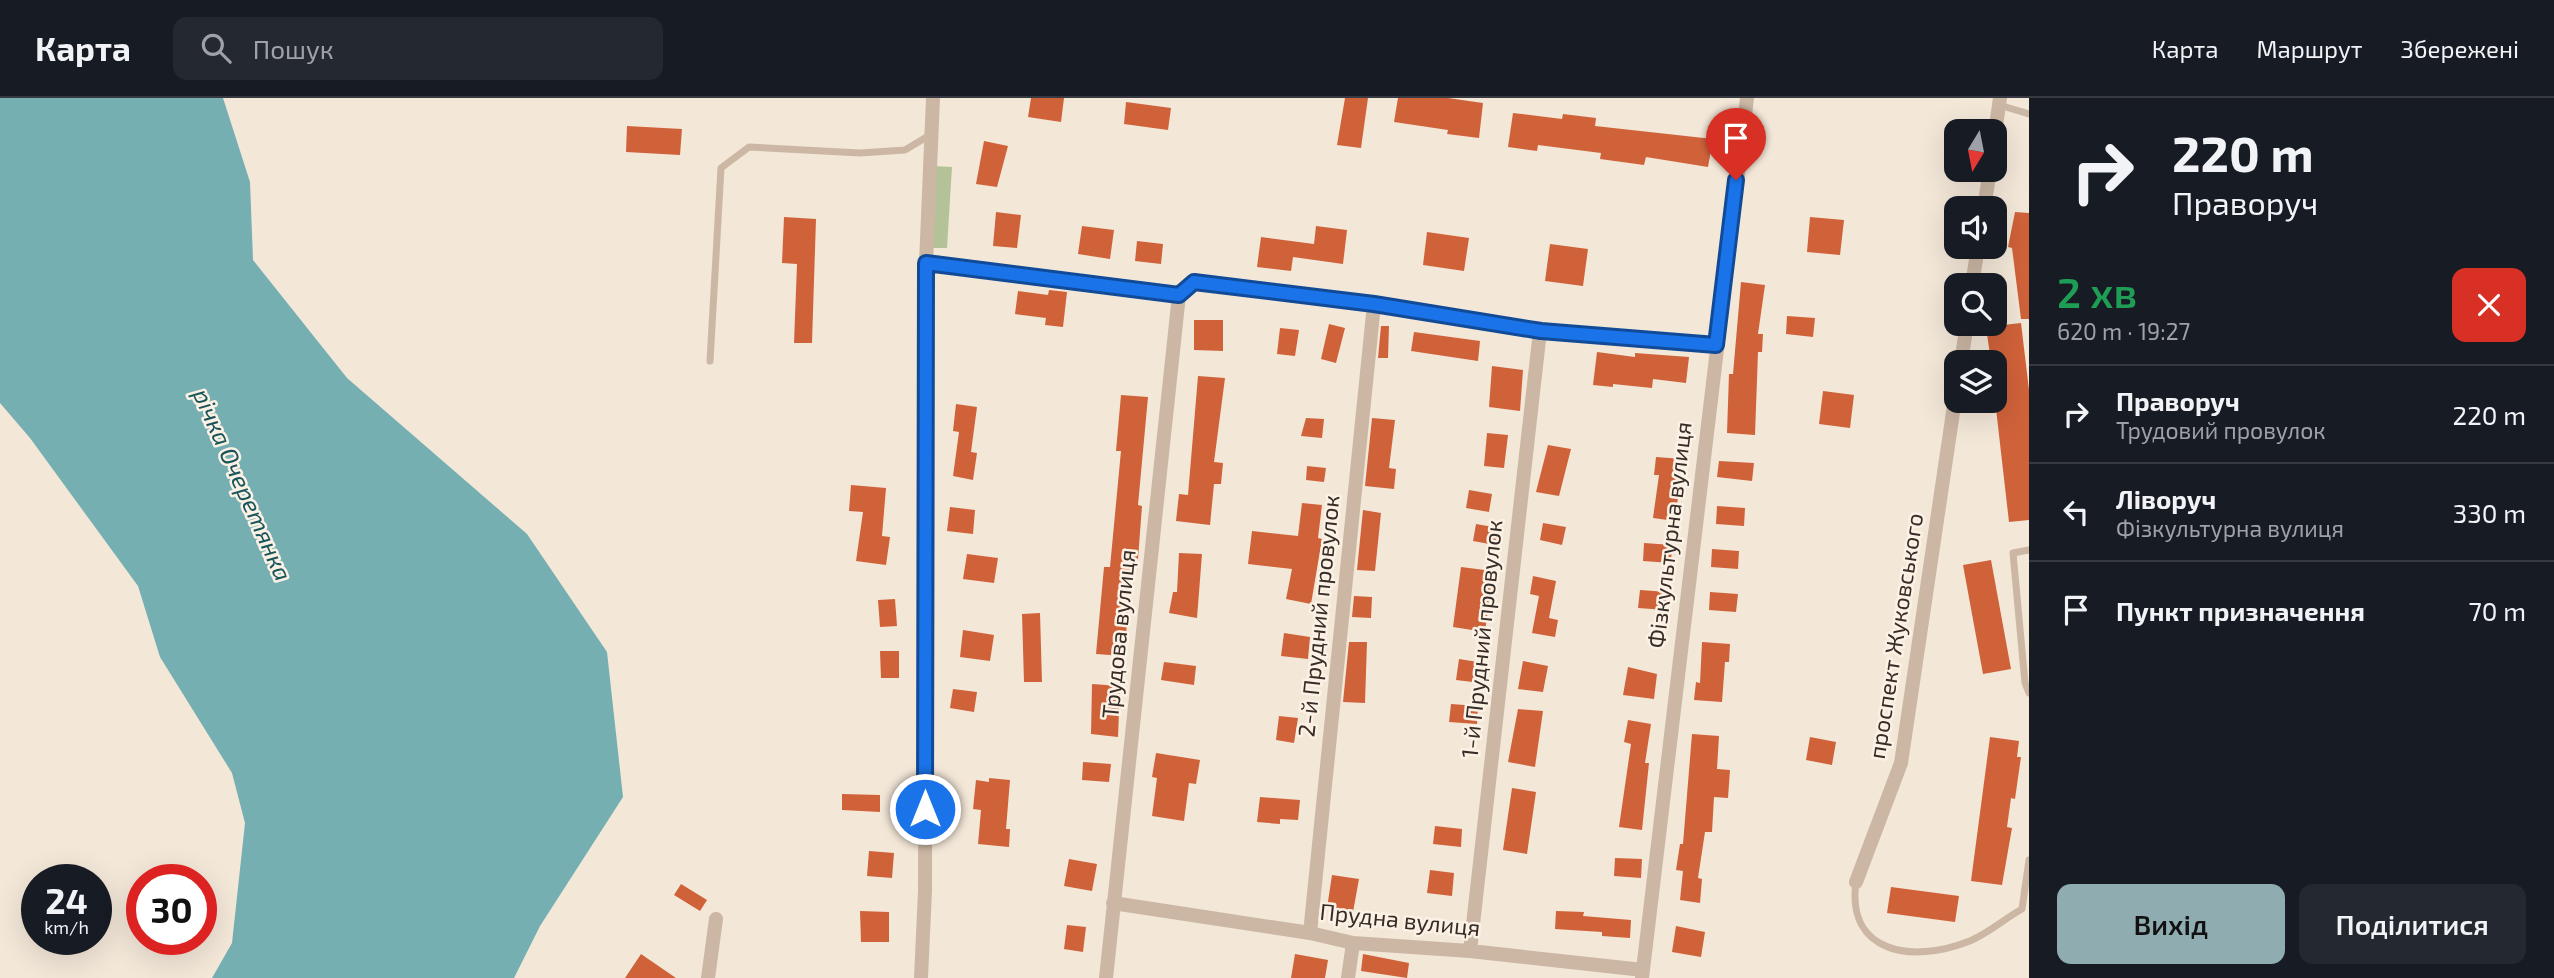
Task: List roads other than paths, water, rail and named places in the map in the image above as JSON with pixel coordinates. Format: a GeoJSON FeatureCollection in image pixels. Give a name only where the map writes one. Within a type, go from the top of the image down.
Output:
{"type":"FeatureCollection","features":[{"type":"Feature","properties":{"kind":"street"},"geometry":{"type":"LineString","coordinates":[[921,978],[925,891],[926,263],[933,98]]}},
{"type":"Feature","properties":{"kind":"street","name":"Фізкультурна вулиця"},"geometry":{"type":"LineString","coordinates":[[1642,974],[1746,98]]}},
{"type":"Feature","properties":{"kind":"street"},"geometry":{"type":"LineString","coordinates":[[926,263],[1179,295],[1194,282],[1374,304],[1541,331],[1716,345]]}},
{"type":"Feature","properties":{"kind":"street","name":"Трудова вулиця"},"geometry":{"type":"LineString","coordinates":[[1106,978],[1179,295]]}},
{"type":"Feature","properties":{"kind":"street","name":"2-й Прудний провулок"},"geometry":{"type":"LineString","coordinates":[[1310,933],[1374,304]]}},
{"type":"Feature","properties":{"kind":"street","name":"1-й Прудний провулок"},"geometry":{"type":"LineString","coordinates":[[1470,951],[1541,331]]}},
{"type":"Feature","properties":{"kind":"street","name":"проспект Жуковського"},"geometry":{"type":"LineString","coordinates":[[1856,882],[1901,763],[1953,413]]}},
{"type":"Feature","properties":{"kind":"street","name":"Прудна вулиця"},"geometry":{"type":"LineString","coordinates":[[1112,903],[1310,933],[1353,943],[1470,951],[1642,974]]}},
{"type":"Feature","properties":{"kind":"street"},"geometry":{"type":"LineString","coordinates":[[708,978],[716,919]]}},
{"type":"Feature","properties":{"kind":"street"},"geometry":{"type":"LineString","coordinates":[[1348,978],[1353,943]]}},
{"type":"Feature","properties":{"kind":"lane"},"geometry":{"type":"LineString","coordinates":[[1999,102],[2029,114]]}},
{"type":"Feature","properties":{"kind":"lane"},"geometry":{"type":"LineString","coordinates":[[710,361],[721,168],[748,147],[860,153],[905,150],[931,135]]}},
{"type":"Feature","properties":{"kind":"lane"},"geometry":{"type":"LineString","coordinates":[[2029,550],[2013,553],[2025,683],[2029,693]]}},
{"type":"Feature","properties":{"kind":"lane"},"geometry":{"type":"LineString","coordinates":[[1856,882],[1854,911],[1872,937],[1899,953],[1936,950],[1968,942],[2022,909],[2029,860]]}},
{"type":"Feature","properties":{"kind":"water","name":"річка Очеретянка"},"geometry":{"type":"Polygon","coordinates":[[[0,98],[223,98],[250,182],[253,260],[347,378],[527,534],[607,652],[623,797],[540,926],[514,978],[212,978],[232,943],[245,823],[232,773],[160,657],[138,586],[30,438],[0,403],[0,98]]]}}]}
